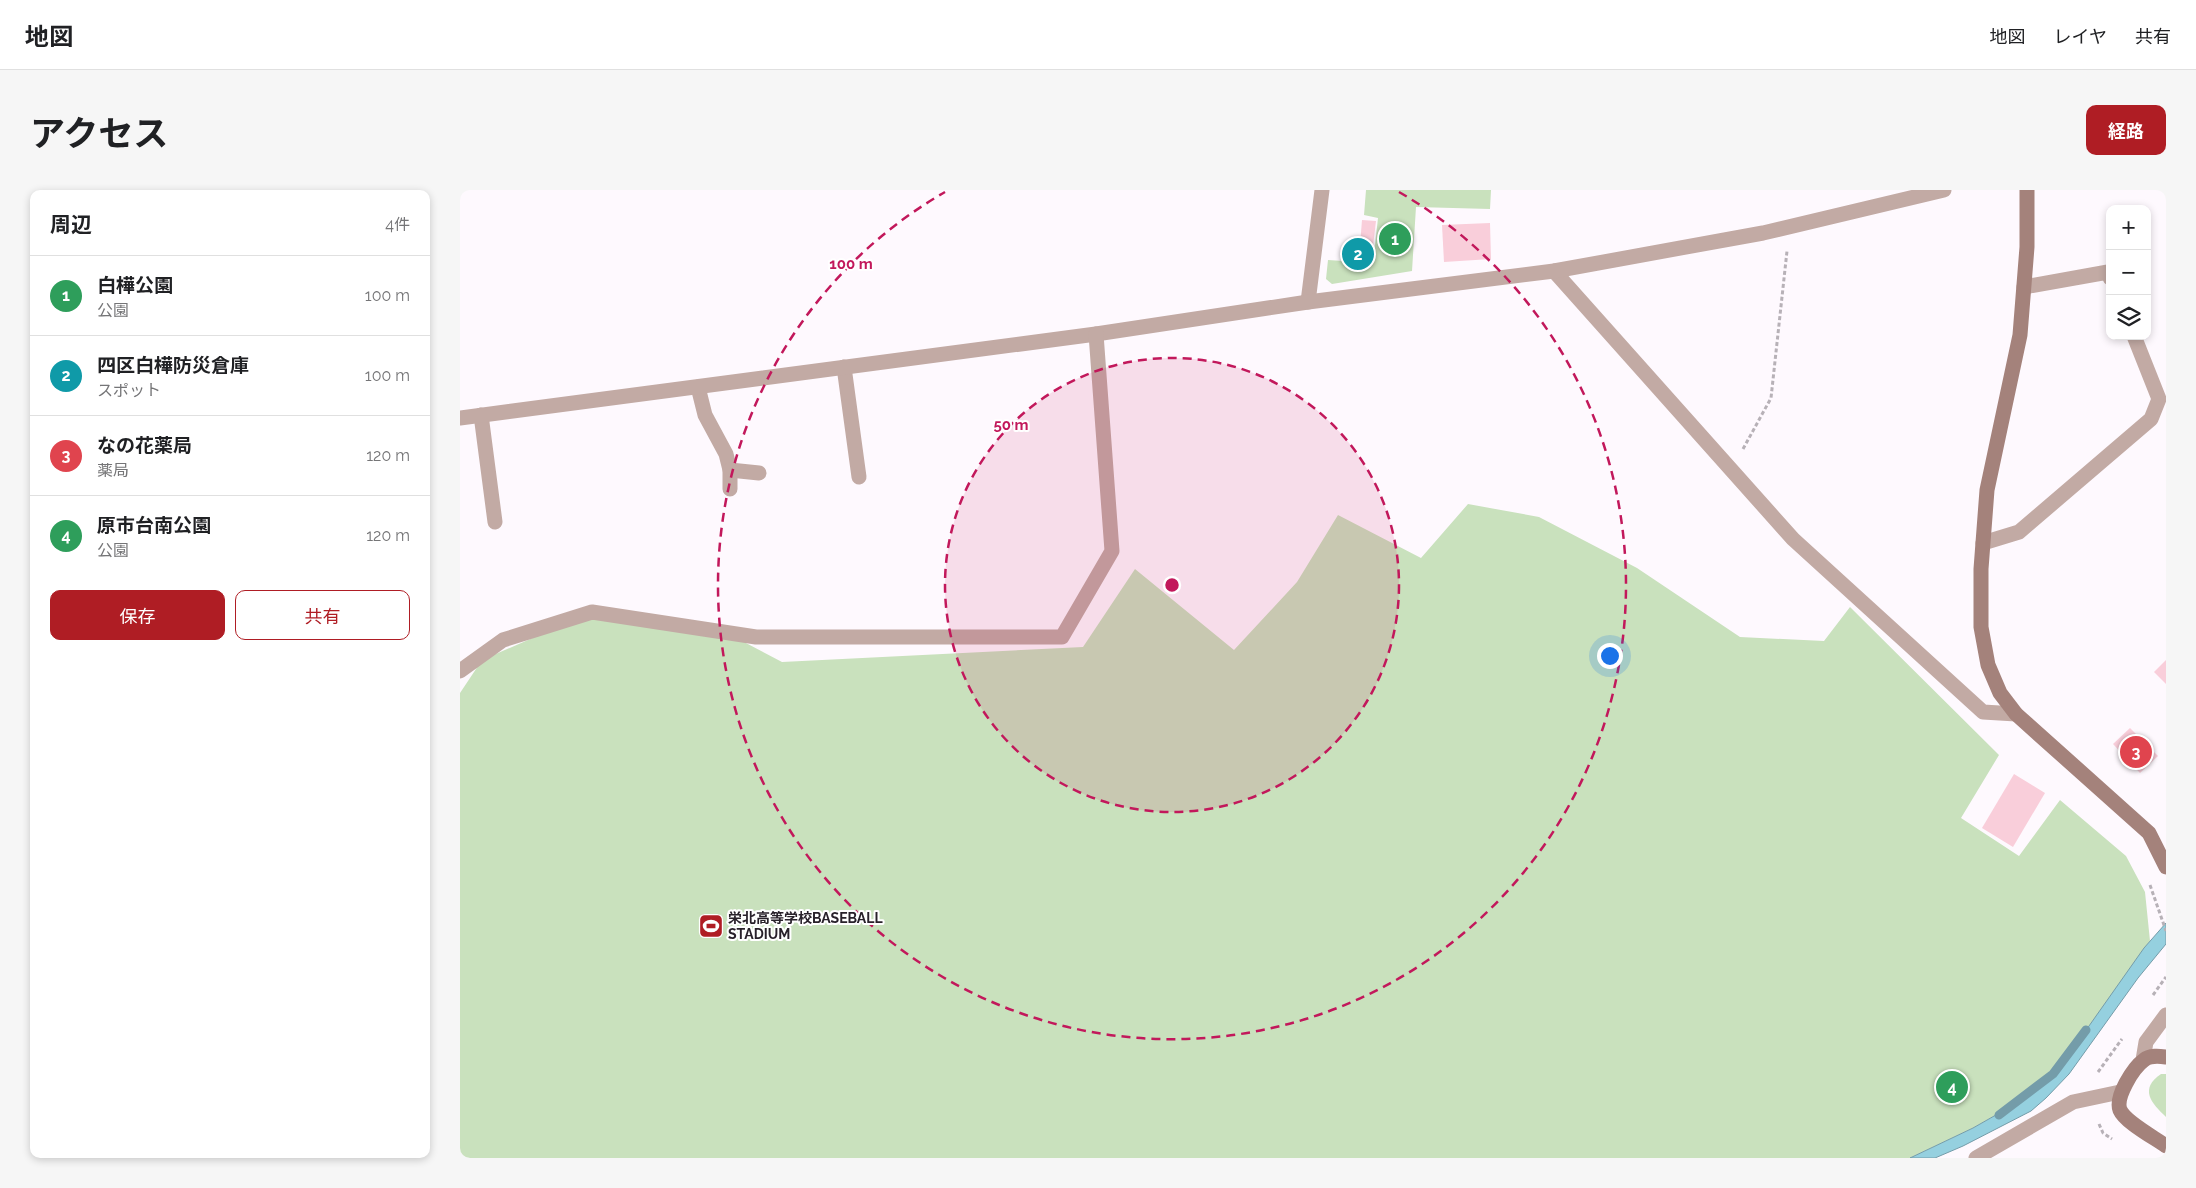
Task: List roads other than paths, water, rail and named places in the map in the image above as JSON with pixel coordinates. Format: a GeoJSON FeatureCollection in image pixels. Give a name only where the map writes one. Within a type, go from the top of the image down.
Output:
{"type":"FeatureCollection","features":[{"type":"Feature","properties":{"kind":"street"},"geometry":{"type":"LineString","coordinates":[[1308,302],[1322,190]]}},
{"type":"Feature","properties":{"kind":"street"},"geometry":{"type":"LineString","coordinates":[[460,418],[1096,334],[1308,302],[1554,271],[1790,226],[1944,190]]}},
{"type":"Feature","properties":{"kind":"street"},"geometry":{"type":"LineString","coordinates":[[2027,190],[2027,247],[2020,335],[1988,490],[1983,543],[1981,627],[1988,665],[2000,693],[2016,714],[2149,833],[2166,867]]}},
{"type":"Feature","properties":{"kind":"street"},"geometry":{"type":"LineString","coordinates":[[1554,271],[1731,472],[1793,539],[1983,712],[2016,714]]}},
{"type":"Feature","properties":{"kind":"street"},"geometry":{"type":"LineString","coordinates":[[2024,287],[2106,272]]}},
{"type":"Feature","properties":{"kind":"street"},"geometry":{"type":"LineString","coordinates":[[460,671],[503,640],[592,612],[756,637],[1062,637],[1112,551],[1096,334]]}},
{"type":"Feature","properties":{"kind":"street"},"geometry":{"type":"LineString","coordinates":[[1983,543],[2019,532],[2151,419],[2159,400],[2136,340]]}},
{"type":"Feature","properties":{"kind":"street"},"geometry":{"type":"LineString","coordinates":[[844,367],[859,477]]}},
{"type":"Feature","properties":{"kind":"street"},"geometry":{"type":"LineString","coordinates":[[698,387],[705,415],[726,454],[730,470],[730,489]]}},
{"type":"Feature","properties":{"kind":"street"},"geometry":{"type":"LineString","coordinates":[[481,415],[495,522]]}},
{"type":"Feature","properties":{"kind":"street"},"geometry":{"type":"LineString","coordinates":[[730,470],[759,474]]}},
{"type":"Feature","properties":{"kind":"street"},"geometry":{"type":"LineString","coordinates":[[2144,1060],[2146,1042],[2166,1015]]}},
{"type":"Feature","properties":{"kind":"street"},"geometry":{"type":"LineString","coordinates":[[2166,1056],[2153,1056],[2144,1060],[2120,1092],[2119,1102],[2121,1111],[2126,1118],[2166,1146]]}},
{"type":"Feature","properties":{"kind":"street"},"geometry":{"type":"LineString","coordinates":[[1976,1158],[1996,1154],[2073,1102],[2120,1092]]}},
{"type":"Feature","properties":{"kind":"water"},"geometry":{"type":"Polygon","coordinates":[[[2166,923],[2166,944],[2138,978],[2069,1074],[2046,1098],[2031,1111],[1963,1146],[1935,1158],[1910,1158],[1973,1128],[2024,1099],[2053,1077],[2144,948],[2166,923]]]}},
{"type":"Feature","properties":{"kind":"waterway"},"geometry":{"type":"LineString","coordinates":[[1999,1115],[2053,1074],[2086,1030]]}},
{"type":"Feature","properties":{"kind":"place","name":"白樺公園"},"geometry":{"type":"Point","coordinates":[1395,239]}},
{"type":"Feature","properties":{"kind":"place","name":"四区白樺防災倉庫"},"geometry":{"type":"Point","coordinates":[1358,254]}},
{"type":"Feature","properties":{"kind":"place","name":"なの花薬局"},"geometry":{"type":"Point","coordinates":[2136,752]}},
{"type":"Feature","properties":{"kind":"place","name":"栄北高等学校BASEBALL STADIUM"},"geometry":{"type":"Point","coordinates":[711,926]}},
{"type":"Feature","properties":{"kind":"place","name":"原市台南公園"},"geometry":{"type":"Point","coordinates":[1952,1087]}}]}
